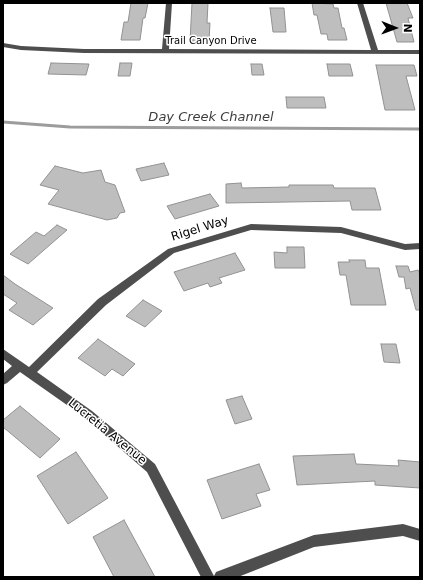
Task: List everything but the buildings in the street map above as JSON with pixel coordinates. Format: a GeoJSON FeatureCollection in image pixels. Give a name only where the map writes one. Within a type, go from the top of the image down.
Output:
{"type":"FeatureCollection","features":[{"type":"Feature","properties":{"kind":"street"},"geometry":{"type":"LineString","coordinates":[[165,51],[169,3]]}},
{"type":"Feature","properties":{"kind":"street"},"geometry":{"type":"LineString","coordinates":[[360,3],[375,52]]}},
{"type":"Feature","properties":{"kind":"street","name":"Trail Canyon Drive"},"geometry":{"type":"LineString","coordinates":[[3,45],[21,48],[84,51],[420,52]]}},
{"type":"Feature","properties":{"kind":"street","name":"Rigel Way"},"geometry":{"type":"LineString","coordinates":[[3,380],[25,370],[102,302],[171,251],[251,227],[341,230],[405,247],[420,246]]}},
{"type":"Feature","properties":{"kind":"street","name":"Lucretia Avenue"},"geometry":{"type":"LineString","coordinates":[[3,353],[88,414],[151,468],[208,577]]}},
{"type":"Feature","properties":{"kind":"street"},"geometry":{"type":"LineString","coordinates":[[221,577],[314,542],[403,530],[420,535]]}},
{"type":"Feature","properties":{"kind":"waterway","name":"Day Creek Channel"},"geometry":{"type":"LineString","coordinates":[[3,122],[70,127],[420,129]]}}]}
